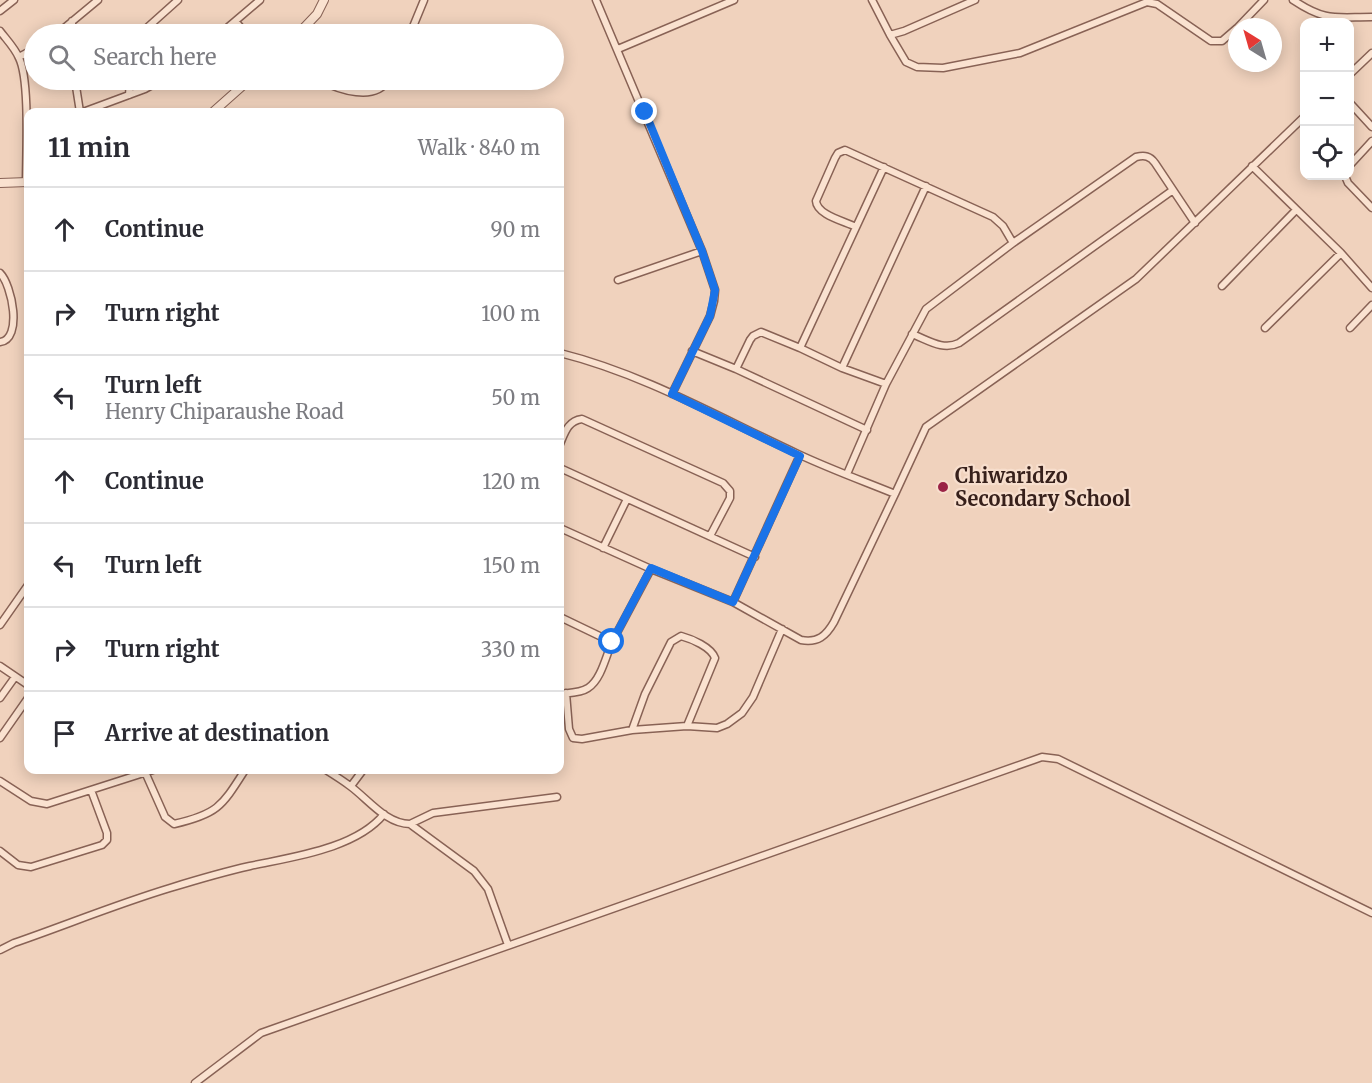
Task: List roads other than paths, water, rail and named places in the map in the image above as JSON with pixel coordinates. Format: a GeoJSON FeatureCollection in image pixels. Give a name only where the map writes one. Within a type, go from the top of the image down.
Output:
{"type":"FeatureCollection","features":[{"type":"Feature","properties":{"kind":"street"},"geometry":{"type":"LineString","coordinates":[[0,11],[14,0]]}},
{"type":"Feature","properties":{"kind":"street"},"geometry":{"type":"LineString","coordinates":[[69,24],[98,0]]}},
{"type":"Feature","properties":{"kind":"street"},"geometry":{"type":"LineString","coordinates":[[151,24],[178,0]]}},
{"type":"Feature","properties":{"kind":"street"},"geometry":{"type":"LineString","coordinates":[[233,24],[260,0]]}},
{"type":"Feature","properties":{"kind":"street"},"geometry":{"type":"LineString","coordinates":[[308,24],[317,14],[324,0]]}},
{"type":"Feature","properties":{"kind":"street"},"geometry":{"type":"LineString","coordinates":[[414,24],[424,0]]}},
{"type":"Feature","properties":{"kind":"street"},"geometry":{"type":"LineString","coordinates":[[596,0],[702,251],[715,290],[710,316],[672,394]]}},
{"type":"Feature","properties":{"kind":"street"},"geometry":{"type":"LineString","coordinates":[[618,50],[734,0]]}},
{"type":"Feature","properties":{"kind":"street"},"geometry":{"type":"LineString","coordinates":[[872,0],[906,62],[917,67],[933,69],[1020,53],[1146,2],[1157,4],[1211,40],[1222,41],[1228,36]]}},
{"type":"Feature","properties":{"kind":"street"},"geometry":{"type":"LineString","coordinates":[[890,35],[974,0]]}},
{"type":"Feature","properties":{"kind":"street"},"geometry":{"type":"LineString","coordinates":[[1247,18],[1264,0]]}},
{"type":"Feature","properties":{"kind":"street"},"geometry":{"type":"LineString","coordinates":[[1293,0],[1318,15],[1344,18],[1372,17]]}},
{"type":"Feature","properties":{"kind":"street"},"geometry":{"type":"LineString","coordinates":[[2,34],[19,57],[24,78]]}},
{"type":"Feature","properties":{"kind":"street"},"geometry":{"type":"LineString","coordinates":[[1352,72],[1372,52]]}},
{"type":"Feature","properties":{"kind":"street"},"geometry":{"type":"LineString","coordinates":[[19,57],[24,54]]}},
{"type":"Feature","properties":{"kind":"street"},"geometry":{"type":"LineString","coordinates":[[25,90],[26,108]]}},
{"type":"Feature","properties":{"kind":"street"},"geometry":{"type":"LineString","coordinates":[[77,90],[80,108]]}},
{"type":"Feature","properties":{"kind":"street"},"geometry":{"type":"LineString","coordinates":[[129,90],[129,95]]}},
{"type":"Feature","properties":{"kind":"street"},"geometry":{"type":"LineString","coordinates":[[92,108],[140,90]]}},
{"type":"Feature","properties":{"kind":"street"},"geometry":{"type":"LineString","coordinates":[[218,108],[238,90]]}},
{"type":"Feature","properties":{"kind":"street"},"geometry":{"type":"LineString","coordinates":[[353,90],[366,93],[380,90]]}},
{"type":"Feature","properties":{"kind":"street"},"geometry":{"type":"LineString","coordinates":[[1354,107],[1372,127]]}},
{"type":"Feature","properties":{"kind":"street"},"geometry":{"type":"LineString","coordinates":[[564,532],[733,602],[801,640],[817,641],[829,631],[926,427],[1116,294],[1148,268],[1300,122]]}},
{"type":"Feature","properties":{"kind":"street"},"geometry":{"type":"LineString","coordinates":[[1354,161],[1372,141]]}},
{"type":"Feature","properties":{"kind":"street"},"geometry":{"type":"LineString","coordinates":[[856,226],[820,210],[816,205],[834,158],[845,150],[993,217],[1003,226],[1013,243]]}},
{"type":"Feature","properties":{"kind":"street"},"geometry":{"type":"LineString","coordinates":[[847,474],[886,384],[926,309],[1013,243],[1136,157],[1145,155],[1152,158],[1195,223]]}},
{"type":"Feature","properties":{"kind":"street"},"geometry":{"type":"LineString","coordinates":[[1252,166],[1341,253],[1372,288]]}},
{"type":"Feature","properties":{"kind":"street"},"geometry":{"type":"LineString","coordinates":[[800,348],[884,167]]}},
{"type":"Feature","properties":{"kind":"street"},"geometry":{"type":"LineString","coordinates":[[1347,180],[1372,208]]}},
{"type":"Feature","properties":{"kind":"street"},"geometry":{"type":"LineString","coordinates":[[0,183],[24,183]]}},
{"type":"Feature","properties":{"kind":"street"},"geometry":{"type":"LineString","coordinates":[[842,368],[926,186]]}},
{"type":"Feature","properties":{"kind":"street"},"geometry":{"type":"LineString","coordinates":[[912,334],[944,347],[959,343],[1173,190]]}},
{"type":"Feature","properties":{"kind":"street"},"geometry":{"type":"LineString","coordinates":[[1222,286],[1296,210]]}},
{"type":"Feature","properties":{"kind":"street"},"geometry":{"type":"LineString","coordinates":[[618,280],[702,251]]}},
{"type":"Feature","properties":{"kind":"street"},"geometry":{"type":"LineString","coordinates":[[1265,328],[1341,253]]}},
{"type":"Feature","properties":{"kind":"street"},"geometry":{"type":"LineString","coordinates":[[0,273],[8,283],[14,327],[11,336],[6,341],[0,342]]}},
{"type":"Feature","properties":{"kind":"street"},"geometry":{"type":"LineString","coordinates":[[1350,328],[1372,305]]}},
{"type":"Feature","properties":{"kind":"street"},"geometry":{"type":"LineString","coordinates":[[736,369],[750,340],[757,334],[767,333],[842,368],[886,384]]}},
{"type":"Feature","properties":{"kind":"street"},"geometry":{"type":"LineString","coordinates":[[692,351],[867,430]]}},
{"type":"Feature","properties":{"kind":"street"},"geometry":{"type":"LineString","coordinates":[[564,354],[599,364],[672,394],[800,456],[896,494]]}},
{"type":"Feature","properties":{"kind":"street"},"geometry":{"type":"LineString","coordinates":[[564,435],[569,424],[582,418],[723,483],[730,491],[730,498],[710,536]]}},
{"type":"Feature","properties":{"kind":"street"},"geometry":{"type":"LineString","coordinates":[[733,602],[800,456]]}},
{"type":"Feature","properties":{"kind":"street"},"geometry":{"type":"LineString","coordinates":[[564,470],[755,557]]}},
{"type":"Feature","properties":{"kind":"street"},"geometry":{"type":"LineString","coordinates":[[603,548],[627,499]]}},
{"type":"Feature","properties":{"kind":"street"},"geometry":{"type":"LineString","coordinates":[[564,693],[585,690],[596,680],[612,642],[651,568]]}},
{"type":"Feature","properties":{"kind":"street"},"geometry":{"type":"LineString","coordinates":[[0,625],[24,591]]}},
{"type":"Feature","properties":{"kind":"street"},"geometry":{"type":"LineString","coordinates":[[564,619],[612,642]]}},
{"type":"Feature","properties":{"kind":"street"},"geometry":{"type":"LineString","coordinates":[[564,700],[568,729],[573,738],[582,739],[632,730],[687,726],[717,728],[742,713],[753,697],[782,629]]}},
{"type":"Feature","properties":{"kind":"street"},"geometry":{"type":"LineString","coordinates":[[632,730],[645,694],[671,642],[681,636],[713,652],[715,658],[687,726]]}},
{"type":"Feature","properties":{"kind":"street"},"geometry":{"type":"LineString","coordinates":[[0,666],[24,683]]}},
{"type":"Feature","properties":{"kind":"street"},"geometry":{"type":"LineString","coordinates":[[0,698],[15,677]]}},
{"type":"Feature","properties":{"kind":"street"},"geometry":{"type":"LineString","coordinates":[[0,738],[24,704]]}},
{"type":"Feature","properties":{"kind":"street"},"geometry":{"type":"LineString","coordinates":[[195,1083],[261,1033],[1042,757],[1058,759],[1372,913]]}},
{"type":"Feature","properties":{"kind":"street"},"geometry":{"type":"LineString","coordinates":[[0,781],[31,801],[47,804],[139,774]]}},
{"type":"Feature","properties":{"kind":"street"},"geometry":{"type":"LineString","coordinates":[[146,774],[165,818],[174,824],[196,819],[214,810],[229,795],[242,774]]}},
{"type":"Feature","properties":{"kind":"street"},"geometry":{"type":"LineString","coordinates":[[332,774],[351,786],[384,814],[405,824],[410,824],[433,813],[557,797]]}},
{"type":"Feature","properties":{"kind":"street"},"geometry":{"type":"LineString","coordinates":[[351,786],[360,774]]}},
{"type":"Feature","properties":{"kind":"street"},"geometry":{"type":"LineString","coordinates":[[0,851],[18,865],[31,867],[102,845],[107,840],[107,833],[91,790]]}},
{"type":"Feature","properties":{"kind":"street"},"geometry":{"type":"LineString","coordinates":[[0,950],[14,942],[170,888],[229,871],[298,856],[355,838],[366,832],[384,814]]}},
{"type":"Feature","properties":{"kind":"street"},"geometry":{"type":"LineString","coordinates":[[410,824],[474,871],[488,889],[508,945]]}},
{"type":"Feature","properties":{"kind":"place","name":"Chiwaridzo Secondary School"},"geometry":{"type":"Point","coordinates":[943,487]}}]}
